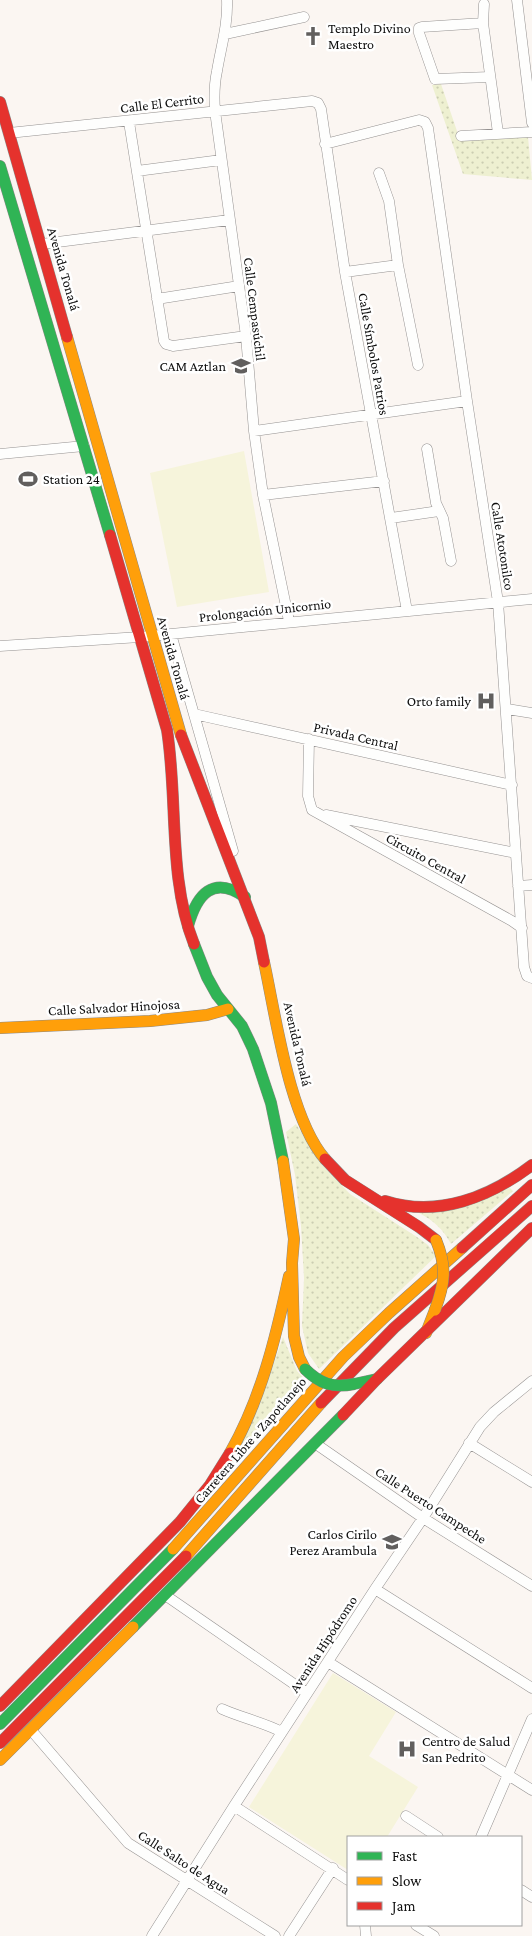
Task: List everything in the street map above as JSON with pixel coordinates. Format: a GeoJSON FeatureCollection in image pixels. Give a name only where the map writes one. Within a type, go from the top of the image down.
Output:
{"type":"FeatureCollection","features":[{"type":"Feature","properties":{"kind":"main road","name":"Avenida Tonalá"},"geometry":{"type":"LineString","coordinates":[[0,102],[42,244],[146,636],[171,755],[180,886],[187,927],[207,977],[228,1009],[242,1026],[264,1076],[285,1173],[294,1239],[292,1263]]}},
{"type":"Feature","properties":{"kind":"main road","name":"Avenida Tonalá"},"geometry":{"type":"LineString","coordinates":[[0,166],[84,446],[146,636],[177,724],[259,937],[286,1063],[298,1108],[306,1128],[324,1157],[345,1180],[369,1196]]}},
{"type":"Feature","properties":{"kind":"main road"},"geometry":{"type":"LineString","coordinates":[[187,927],[190,912],[196,902],[209,889],[218,886],[228,887],[245,897]]}},
{"type":"Feature","properties":{"kind":"main road","name":"Calle Salvador Hinojosa"},"geometry":{"type":"LineString","coordinates":[[0,1028],[150,1021],[208,1015],[228,1009]]}},
{"type":"Feature","properties":{"kind":"main road"},"geometry":{"type":"LineString","coordinates":[[369,1196],[390,1203],[408,1206],[456,1205],[492,1193],[512,1181],[532,1165]]}},
{"type":"Feature","properties":{"kind":"main road","name":"Carretera Libre a Zapotlanejo"},"geometry":{"type":"LineString","coordinates":[[0,1724],[206,1514],[278,1428],[343,1356],[416,1288],[532,1186]]}},
{"type":"Feature","properties":{"kind":"main road"},"geometry":{"type":"LineString","coordinates":[[369,1196],[419,1227],[436,1240],[444,1257],[445,1274],[443,1288],[426,1333]]}},
{"type":"Feature","properties":{"kind":"main road","name":"Carretera Libre a Zapotlanejo"},"geometry":{"type":"LineString","coordinates":[[0,1743],[199,1543],[307,1418],[394,1328],[532,1206]]}},
{"type":"Feature","properties":{"kind":"main road"},"geometry":{"type":"LineString","coordinates":[[0,1760],[316,1444],[378,1379],[530,1233]]}},
{"type":"Feature","properties":{"kind":"main road"},"geometry":{"type":"LineString","coordinates":[[292,1263],[294,1336],[299,1357],[305,1369],[321,1383],[328,1385],[354,1384],[378,1379]]}},
{"type":"Feature","properties":{"kind":"main road","name":"Carretera Libre a Zapotlanejo"},"geometry":{"type":"LineString","coordinates":[[0,1706],[159,1545],[205,1493],[234,1446],[264,1376],[292,1263]]}},
{"type":"Feature","properties":{"kind":"main road"},"geometry":{"type":"LineString","coordinates":[[0,1714],[51,1672]]}},
{"type":"Feature","properties":{"kind":"street","name":"Calle Cempasúchil"},"geometry":{"type":"LineString","coordinates":[[227,0],[228,13],[225,34],[214,89],[215,111],[246,336],[254,431],[263,495],[289,621]]}},
{"type":"Feature","properties":{"kind":"street"},"geometry":{"type":"LineString","coordinates":[[517,0],[532,123]]}},
{"type":"Feature","properties":{"kind":"street"},"geometry":{"type":"LineString","coordinates":[[484,4],[483,23],[498,133]]}},
{"type":"Feature","properties":{"kind":"street"},"geometry":{"type":"LineString","coordinates":[[225,34],[304,17]]}},
{"type":"Feature","properties":{"kind":"street"},"geometry":{"type":"LineString","coordinates":[[483,23],[422,27],[419,28],[418,33],[435,79],[438,81],[490,77]]}},
{"type":"Feature","properties":{"kind":"street","name":"Calle El Cerrito"},"geometry":{"type":"LineString","coordinates":[[10,133],[129,122],[312,101],[318,103]]}},
{"type":"Feature","properties":{"kind":"street","name":"Calle Símbolos Patrios"},"geometry":{"type":"LineString","coordinates":[[318,103],[321,109],[345,272],[408,611]]}},
{"type":"Feature","properties":{"kind":"street","name":"Calle Atotonilco"},"geometry":{"type":"LineString","coordinates":[[325,144],[419,120],[426,122],[428,128],[466,401],[498,602],[524,967],[530,977]]}},
{"type":"Feature","properties":{"kind":"street"},"geometry":{"type":"LineString","coordinates":[[129,122],[163,338],[166,344],[173,346],[246,336]]}},
{"type":"Feature","properties":{"kind":"street"},"geometry":{"type":"LineString","coordinates":[[462,136],[532,132]]}},
{"type":"Feature","properties":{"kind":"street"},"geometry":{"type":"LineString","coordinates":[[137,171],[221,160]]}},
{"type":"Feature","properties":{"kind":"street"},"geometry":{"type":"LineString","coordinates":[[379,173],[389,201],[398,265],[418,365]]}},
{"type":"Feature","properties":{"kind":"street"},"geometry":{"type":"LineString","coordinates":[[42,244],[229,220]]}},
{"type":"Feature","properties":{"kind":"street"},"geometry":{"type":"LineString","coordinates":[[345,272],[398,265]]}},
{"type":"Feature","properties":{"kind":"street"},"geometry":{"type":"LineString","coordinates":[[157,299],[238,286]]}},
{"type":"Feature","properties":{"kind":"street"},"geometry":{"type":"LineString","coordinates":[[254,431],[466,401]]}},
{"type":"Feature","properties":{"kind":"street"},"geometry":{"type":"LineString","coordinates":[[0,454],[84,446]]}},
{"type":"Feature","properties":{"kind":"street"},"geometry":{"type":"LineString","coordinates":[[427,449],[436,504],[443,518],[451,561]]}},
{"type":"Feature","properties":{"kind":"street"},"geometry":{"type":"LineString","coordinates":[[263,495],[384,480]]}},
{"type":"Feature","properties":{"kind":"street"},"geometry":{"type":"LineString","coordinates":[[391,518],[439,510]]}},
{"type":"Feature","properties":{"kind":"street","name":"Prolongación Unicornio"},"geometry":{"type":"LineString","coordinates":[[0,646],[171,634],[289,621],[532,599]]}},
{"type":"Feature","properties":{"kind":"street"},"geometry":{"type":"LineString","coordinates":[[171,634],[233,851],[240,884]]}},
{"type":"Feature","properties":{"kind":"street"},"geometry":{"type":"LineString","coordinates":[[507,709],[532,714]]}},
{"type":"Feature","properties":{"kind":"street","name":"Privada Central"},"geometry":{"type":"LineString","coordinates":[[194,714],[512,785]]}},
{"type":"Feature","properties":{"kind":"street"},"geometry":{"type":"LineString","coordinates":[[309,739],[308,801],[312,810],[316,813]]}},
{"type":"Feature","properties":{"kind":"street","name":"Circuito Central"},"geometry":{"type":"LineString","coordinates":[[316,813],[516,853]]}},
{"type":"Feature","properties":{"kind":"street","name":"Circuito Central"},"geometry":{"type":"LineString","coordinates":[[316,813],[512,920],[522,928]]}},
{"type":"Feature","properties":{"kind":"street"},"geometry":{"type":"LineString","coordinates":[[518,886],[532,886]]}},
{"type":"Feature","properties":{"kind":"street","name":"Avenida Hipódromo"},"geometry":{"type":"LineString","coordinates":[[152,1936],[307,1693],[423,1518],[469,1443],[494,1412],[532,1381]]}},
{"type":"Feature","properties":{"kind":"street"},"geometry":{"type":"LineString","coordinates":[[469,1443],[532,1482]]}},
{"type":"Feature","properties":{"kind":"street","name":"Calle Puerto Campeche"},"geometry":{"type":"LineString","coordinates":[[316,1444],[423,1518],[532,1586]]}},
{"type":"Feature","properties":{"kind":"street"},"geometry":{"type":"LineString","coordinates":[[375,1589],[532,1688]]}},
{"type":"Feature","properties":{"kind":"street"},"geometry":{"type":"LineString","coordinates":[[165,1595],[307,1693]]}},
{"type":"Feature","properties":{"kind":"street"},"geometry":{"type":"LineString","coordinates":[[328,1662],[532,1790]]}},
{"type":"Feature","properties":{"kind":"street"},"geometry":{"type":"LineString","coordinates":[[222,1709],[241,1717],[262,1722],[282,1732]]}},
{"type":"Feature","properties":{"kind":"street"},"geometry":{"type":"LineString","coordinates":[[481,1836],[532,1719]]}},
{"type":"Feature","properties":{"kind":"street","name":"Calle Salto de Agua"},"geometry":{"type":"LineString","coordinates":[[30,1730],[128,1843],[276,1936]]}},
{"type":"Feature","properties":{"kind":"street"},"geometry":{"type":"LineString","coordinates":[[234,1806],[347,1879]]}},
{"type":"Feature","properties":{"kind":"street"},"geometry":{"type":"LineString","coordinates":[[406,1816],[436,1836]]}},
{"type":"Feature","properties":{"kind":"street"},"geometry":{"type":"LineString","coordinates":[[289,1936],[332,1868]]}},
{"type":"Feature","properties":{"kind":"street"},"geometry":{"type":"LineString","coordinates":[[418,1926],[431,1932]]}},
{"type":"Feature","properties":{"kind":"green space"},"geometry":{"type":"Polygon","coordinates":[[[441,84],[459,137],[528,137],[532,180],[463,174],[432,85],[441,84]]]}},
{"type":"Feature","properties":{"kind":"green space"},"geometry":{"type":"Polygon","coordinates":[[[296,1124],[320,1163],[350,1194],[417,1237],[428,1245],[436,1256],[319,1369],[308,1353],[302,1326],[304,1278],[301,1226],[295,1175],[286,1132],[296,1124]]]}},
{"type":"Feature","properties":{"kind":"green space"},"geometry":{"type":"Polygon","coordinates":[[[510,1188],[513,1191],[451,1244],[438,1226],[419,1213],[510,1188]]]}},
{"type":"Feature","properties":{"kind":"green space"},"geometry":{"type":"Polygon","coordinates":[[[283,1337],[297,1371],[307,1382],[234,1468],[229,1465],[258,1409],[283,1337]]]}},
{"type":"Feature","properties":{"kind":"shaded area"},"geometry":{"type":"Polygon","coordinates":[[[244,451],[269,592],[177,607],[150,473],[244,451]]]}},
{"type":"Feature","properties":{"kind":"shaded area"},"geometry":{"type":"Polygon","coordinates":[[[333,1673],[396,1712],[369,1756],[418,1787],[388,1836],[347,1836],[347,1869],[249,1807],[333,1673]]]}},
{"type":"Feature","properties":{"kind":"traffic: fast"},"geometry":{"type":"LineString","coordinates":[[0,166],[110,535]]}},
{"type":"Feature","properties":{"kind":"traffic: fast"},"geometry":{"type":"LineString","coordinates":[[188,926],[196,905],[208,891],[215,888],[224,888],[245,897]]}},
{"type":"Feature","properties":{"kind":"traffic: fast"},"geometry":{"type":"LineString","coordinates":[[194,944],[207,977],[217,995],[242,1026],[253,1049],[271,1103],[283,1161]]}},
{"type":"Feature","properties":{"kind":"traffic: fast"},"geometry":{"type":"LineString","coordinates":[[305,1369],[327,1384],[354,1384]]}},
{"type":"Feature","properties":{"kind":"traffic: fast"},"geometry":{"type":"LineString","coordinates":[[354,1384],[377,1379]]}},
{"type":"Feature","properties":{"kind":"traffic: fast"},"geometry":{"type":"LineString","coordinates":[[133,1627],[343,1415]]}},
{"type":"Feature","properties":{"kind":"traffic: fast"},"geometry":{"type":"LineString","coordinates":[[0,1724],[173,1549]]}},
{"type":"Feature","properties":{"kind":"traffic: slow"},"geometry":{"type":"LineString","coordinates":[[67,337],[181,735]]}},
{"type":"Feature","properties":{"kind":"traffic: slow"},"geometry":{"type":"LineString","coordinates":[[264,962],[279,1037],[293,1093],[313,1141],[325,1159]]}},
{"type":"Feature","properties":{"kind":"traffic: slow"},"geometry":{"type":"LineString","coordinates":[[0,1028],[150,1021],[207,1015],[228,1009]]}},
{"type":"Feature","properties":{"kind":"traffic: slow"},"geometry":{"type":"LineString","coordinates":[[283,1161],[294,1239],[292,1263],[294,1336],[299,1357],[305,1369]]}},
{"type":"Feature","properties":{"kind":"traffic: slow"},"geometry":{"type":"LineString","coordinates":[[435,1310],[443,1283],[442,1259],[436,1240]]}},
{"type":"Feature","properties":{"kind":"traffic: slow"},"geometry":{"type":"LineString","coordinates":[[173,1549],[343,1357],[462,1248]]}},
{"type":"Feature","properties":{"kind":"traffic: slow"},"geometry":{"type":"LineString","coordinates":[[230,1453],[259,1389],[273,1345],[289,1276]]}},
{"type":"Feature","properties":{"kind":"traffic: slow"},"geometry":{"type":"LineString","coordinates":[[426,1333],[435,1310]]}},
{"type":"Feature","properties":{"kind":"traffic: slow"},"geometry":{"type":"LineString","coordinates":[[186,1556],[321,1403]]}},
{"type":"Feature","properties":{"kind":"traffic: slow"},"geometry":{"type":"LineString","coordinates":[[0,1760],[133,1627]]}},
{"type":"Feature","properties":{"kind":"traffic: jam"},"geometry":{"type":"LineString","coordinates":[[0,102],[67,337]]}},
{"type":"Feature","properties":{"kind":"traffic: jam"},"geometry":{"type":"LineString","coordinates":[[110,535],[167,730],[180,893],[194,944]]}},
{"type":"Feature","properties":{"kind":"traffic: jam"},"geometry":{"type":"LineString","coordinates":[[181,735],[259,937],[264,962]]}},
{"type":"Feature","properties":{"kind":"traffic: jam"},"geometry":{"type":"LineString","coordinates":[[325,1159],[345,1180],[436,1240]]}},
{"type":"Feature","properties":{"kind":"traffic: jam"},"geometry":{"type":"LineString","coordinates":[[385,1201],[405,1206],[444,1206],[481,1195],[499,1187],[532,1165]]}},
{"type":"Feature","properties":{"kind":"traffic: jam"},"geometry":{"type":"LineString","coordinates":[[462,1248],[532,1185]]}},
{"type":"Feature","properties":{"kind":"traffic: jam"},"geometry":{"type":"LineString","coordinates":[[321,1403],[394,1328],[532,1206]]}},
{"type":"Feature","properties":{"kind":"traffic: jam"},"geometry":{"type":"LineString","coordinates":[[343,1415],[377,1379],[532,1228]]}},
{"type":"Feature","properties":{"kind":"traffic: jam"},"geometry":{"type":"LineString","coordinates":[[0,1706],[180,1522],[210,1485],[230,1453]]}},
{"type":"Feature","properties":{"kind":"traffic: jam"},"geometry":{"type":"LineString","coordinates":[[0,1743],[186,1556]]}},
{"type":"Feature","properties":{"kind":"place","name":"Templo Divino Maestro"},"geometry":{"type":"Point","coordinates":[313,36]}},
{"type":"Feature","properties":{"kind":"place","name":"CAM Aztlan"},"geometry":{"type":"Point","coordinates":[241,366]}},
{"type":"Feature","properties":{"kind":"place","name":"Station 24"},"geometry":{"type":"Point","coordinates":[28,479]}},
{"type":"Feature","properties":{"kind":"place","name":"Orto family"},"geometry":{"type":"Point","coordinates":[486,701]}},
{"type":"Feature","properties":{"kind":"place","name":"Carlos Cirilo Perez Arambula"},"geometry":{"type":"Point","coordinates":[392,1542]}},
{"type":"Feature","properties":{"kind":"place","name":"Centro de Salud San Pedrito"},"geometry":{"type":"Point","coordinates":[407,1749]}}]}
